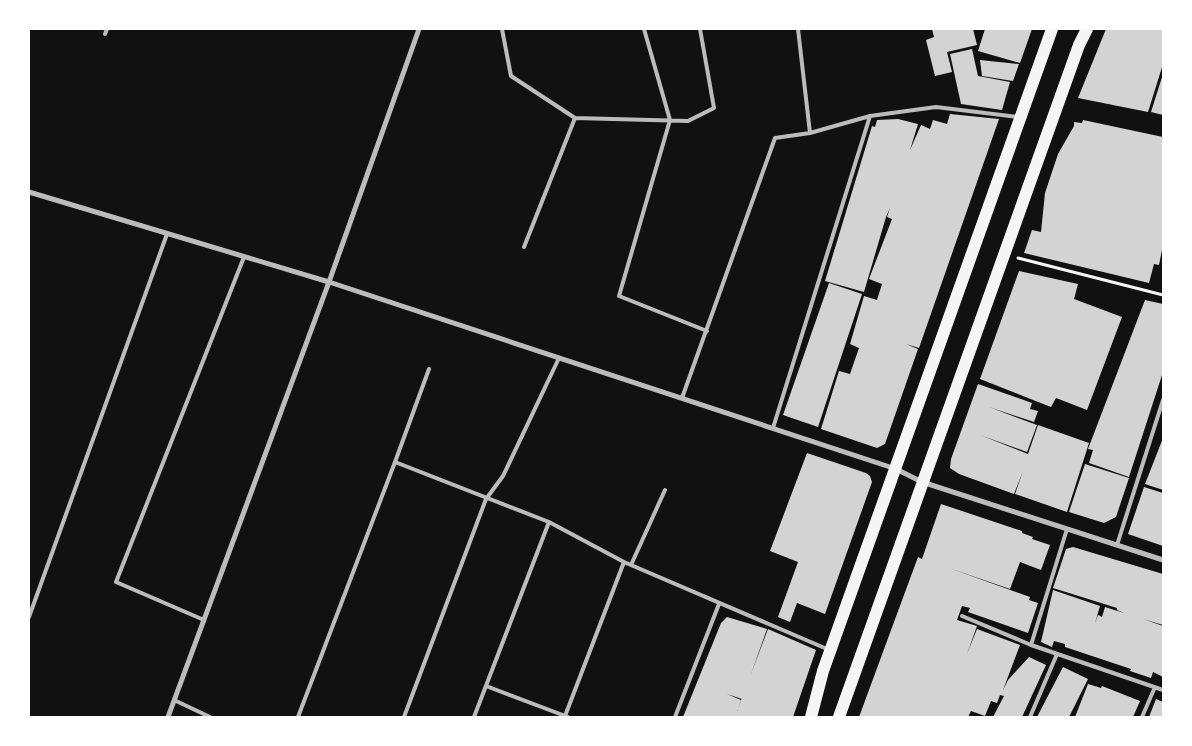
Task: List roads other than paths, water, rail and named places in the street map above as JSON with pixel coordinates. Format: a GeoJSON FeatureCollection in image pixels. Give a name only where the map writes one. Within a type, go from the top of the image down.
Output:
{"type":"FeatureCollection","features":[{"type":"Feature","properties":{"kind":"main road"},"geometry":{"type":"LineString","coordinates":[[811,717],[831,650],[1052,29]]}},
{"type":"Feature","properties":{"kind":"main road"},"geometry":{"type":"LineString","coordinates":[[839,717],[1078,46],[1087,29]]}},
{"type":"Feature","properties":{"kind":"street"},"geometry":{"type":"LineString","coordinates":[[168,717],[329,282],[419,29]]}},
{"type":"Feature","properties":{"kind":"street"},"geometry":{"type":"LineString","coordinates":[[29,192],[329,282],[896,469],[922,482],[1163,560]]}},
{"type":"Feature","properties":{"kind":"lane"},"geometry":{"type":"LineString","coordinates":[[104,34],[107,29]]}},
{"type":"Feature","properties":{"kind":"lane"},"geometry":{"type":"LineString","coordinates":[[502,29],[511,76],[575,118],[688,121],[714,108],[700,29]]}},
{"type":"Feature","properties":{"kind":"lane"},"geometry":{"type":"LineString","coordinates":[[644,29],[670,120],[619,296],[707,331]]}},
{"type":"Feature","properties":{"kind":"lane"},"geometry":{"type":"LineString","coordinates":[[798,29],[810,134]]}},
{"type":"Feature","properties":{"kind":"lane"},"geometry":{"type":"LineString","coordinates":[[682,398],[775,138],[810,134],[870,116],[936,107],[1020,117]]}},
{"type":"Feature","properties":{"kind":"lane"},"geometry":{"type":"LineString","coordinates":[[773,428],[870,116]]}},
{"type":"Feature","properties":{"kind":"lane"},"geometry":{"type":"LineString","coordinates":[[524,247],[575,118]]}},
{"type":"Feature","properties":{"kind":"lane"},"geometry":{"type":"LineString","coordinates":[[29,617],[166,234]]}},
{"type":"Feature","properties":{"kind":"lane"},"geometry":{"type":"LineString","coordinates":[[204,620],[116,582],[244,257]]}},
{"type":"Feature","properties":{"kind":"lane"},"geometry":{"type":"LineString","coordinates":[[404,717],[486,499],[503,476],[560,358]]}},
{"type":"Feature","properties":{"kind":"lane"},"geometry":{"type":"LineString","coordinates":[[298,717],[429,369]]}},
{"type":"Feature","properties":{"kind":"lane"},"geometry":{"type":"LineString","coordinates":[[1117,545],[1163,400]]}},
{"type":"Feature","properties":{"kind":"lane"},"geometry":{"type":"LineString","coordinates":[[395,462],[549,522],[624,562],[831,650]]}},
{"type":"Feature","properties":{"kind":"lane"},"geometry":{"type":"LineString","coordinates":[[632,565],[665,490]]}},
{"type":"Feature","properties":{"kind":"lane"},"geometry":{"type":"LineString","coordinates":[[474,717],[549,522]]}},
{"type":"Feature","properties":{"kind":"lane"},"geometry":{"type":"LineString","coordinates":[[1031,645],[1066,528]]}},
{"type":"Feature","properties":{"kind":"lane"},"geometry":{"type":"LineString","coordinates":[[486,686],[566,716],[624,562]]}},
{"type":"Feature","properties":{"kind":"lane"},"geometry":{"type":"LineString","coordinates":[[675,717],[719,604]]}},
{"type":"Feature","properties":{"kind":"lane"},"geometry":{"type":"LineString","coordinates":[[962,616],[1031,645],[1163,690]]}},
{"type":"Feature","properties":{"kind":"lane"},"geometry":{"type":"LineString","coordinates":[[1030,717],[1057,654]]}},
{"type":"Feature","properties":{"kind":"lane"},"geometry":{"type":"LineString","coordinates":[[1142,717],[1155,687]]}},
{"type":"Feature","properties":{"kind":"lane"},"geometry":{"type":"LineString","coordinates":[[174,700],[210,717]]}}]}
